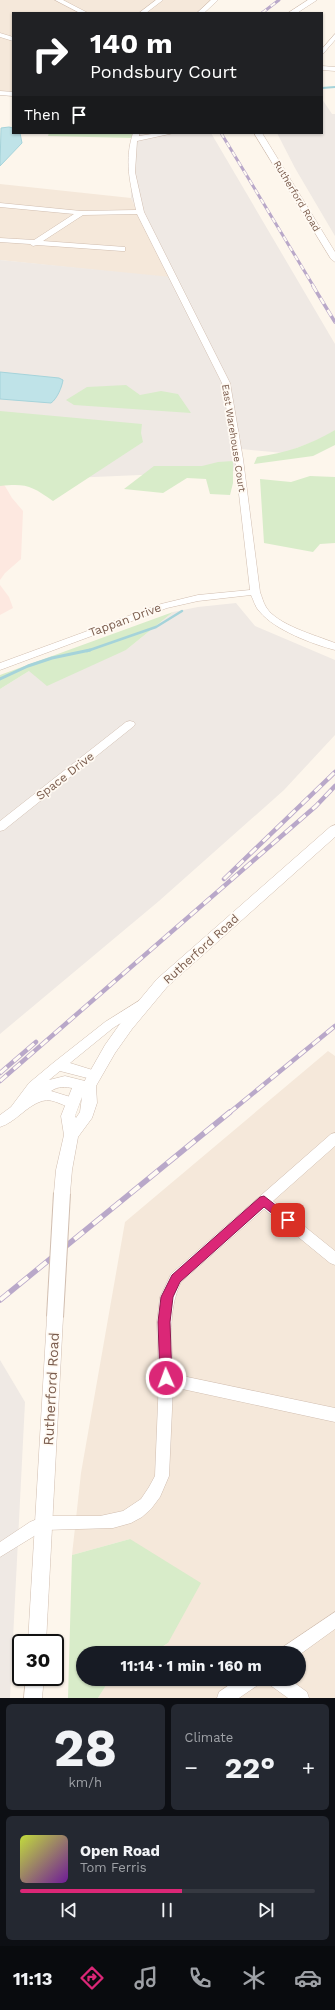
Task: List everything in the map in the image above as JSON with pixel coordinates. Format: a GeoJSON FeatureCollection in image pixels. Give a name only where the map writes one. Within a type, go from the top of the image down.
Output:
{"type":"FeatureCollection","features":[{"type":"Feature","properties":{"kind":"street"},"geometry":{"type":"LineString","coordinates":[[58,0],[83,12]]}},
{"type":"Feature","properties":{"kind":"street"},"geometry":{"type":"LineString","coordinates":[[143,12],[160,0]]}},
{"type":"Feature","properties":{"kind":"street"},"geometry":{"type":"LineString","coordinates":[[201,12],[215,0]]}},
{"type":"Feature","properties":{"kind":"street"},"geometry":{"type":"LineString","coordinates":[[294,12],[313,0]]}},
{"type":"Feature","properties":{"kind":"street"},"geometry":{"type":"LineString","coordinates":[[0,35],[12,39]]}},
{"type":"Feature","properties":{"kind":"street"},"geometry":{"type":"LineString","coordinates":[[323,52],[335,36]]}},
{"type":"Feature","properties":{"kind":"street"},"geometry":{"type":"LineString","coordinates":[[323,68],[335,69]]}},
{"type":"Feature","properties":{"kind":"street"},"geometry":{"type":"LineString","coordinates":[[0,93],[12,94]]}},
{"type":"Feature","properties":{"kind":"street"},"geometry":{"type":"LineString","coordinates":[[135,136],[159,134]]}},
{"type":"Feature","properties":{"kind":"street","name":"Rutherford Road"},"geometry":{"type":"LineString","coordinates":[[259,134],[335,259]]}},
{"type":"Feature","properties":{"kind":"street","name":"East Warehouse Court"},"geometry":{"type":"LineString","coordinates":[[135,136],[131,172],[140,212],[226,383],[239,458],[255,592],[262,608],[275,620],[335,647]]}},
{"type":"Feature","properties":{"kind":"street"},"geometry":{"type":"LineString","coordinates":[[0,205],[81,213],[140,212]]}},
{"type":"Feature","properties":{"kind":"street"},"geometry":{"type":"LineString","coordinates":[[0,214],[14,207]]}},
{"type":"Feature","properties":{"kind":"street"},"geometry":{"type":"LineString","coordinates":[[33,244],[81,213]]}},
{"type":"Feature","properties":{"kind":"street"},"geometry":{"type":"LineString","coordinates":[[0,240],[33,244],[122,248]]}},
{"type":"Feature","properties":{"kind":"street","name":"Tappan Drive"},"geometry":{"type":"LineString","coordinates":[[0,667],[53,646],[164,606],[198,598],[255,592]]}},
{"type":"Feature","properties":{"kind":"street","name":"Space Drive"},"geometry":{"type":"LineString","coordinates":[[0,827],[130,724]]}},
{"type":"Feature","properties":{"kind":"street","name":"Rutherford Road"},"geometry":{"type":"LineString","coordinates":[[71,1135],[87,1114],[90,1103],[92,1081],[110,1049],[162,983],[333,835]]}},
{"type":"Feature","properties":{"kind":"street"},"geometry":{"type":"LineString","coordinates":[[17,1107],[33,1086],[109,1025],[146,1002]]}},
{"type":"Feature","properties":{"kind":"street"},"geometry":{"type":"LineString","coordinates":[[58,1066],[71,1068],[92,1081]]}},
{"type":"Feature","properties":{"kind":"street"},"geometry":{"type":"LineString","coordinates":[[0,1122],[17,1107],[44,1088],[59,1082],[92,1081]]}},
{"type":"Feature","properties":{"kind":"street","name":"Rutherford Road"},"geometry":{"type":"LineString","coordinates":[[38,1634],[62,1193],[64,1170],[71,1135],[68,1116],[77,1092],[92,1081]]}},
{"type":"Feature","properties":{"kind":"street"},"geometry":{"type":"LineString","coordinates":[[17,1107],[47,1095],[57,1095],[73,1103]]}},
{"type":"Feature","properties":{"kind":"street"},"geometry":{"type":"LineString","coordinates":[[0,1550],[44,1523],[104,1524],[124,1520],[138,1512],[148,1502],[156,1490],[162,1476],[166,1378],[164,1322],[167,1297],[176,1278],[335,1138]]}},
{"type":"Feature","properties":{"kind":"street"},"geometry":{"type":"LineString","coordinates":[[264,1201],[335,1259]]}},
{"type":"Feature","properties":{"kind":"street"},"geometry":{"type":"LineString","coordinates":[[166,1378],[335,1415]]}},
{"type":"Feature","properties":{"kind":"street"},"geometry":{"type":"LineString","coordinates":[[299,1646],[335,1620]]}},
{"type":"Feature","properties":{"kind":"street"},"geometry":{"type":"LineString","coordinates":[[33,1698],[34,1686]]}},
{"type":"Feature","properties":{"kind":"street"},"geometry":{"type":"LineString","coordinates":[[225,1698],[242,1686]]}},
{"type":"Feature","properties":{"kind":"street"},"geometry":{"type":"LineString","coordinates":[[285,1686],[301,1698]]}},
{"type":"Feature","properties":{"kind":"shaded area"},"geometry":{"type":"Polygon","coordinates":[[[0,0],[214,0],[199,12],[12,12],[12,97],[0,95],[0,0]]]}},
{"type":"Feature","properties":{"kind":"shaded area"},"geometry":{"type":"Polygon","coordinates":[[[323,100],[332,114],[335,114],[335,236],[295,168],[278,134],[323,134],[323,100]]]}},
{"type":"Feature","properties":{"kind":"shaded area"},"geometry":{"type":"Polygon","coordinates":[[[133,134],[212,134],[335,344],[335,430],[321,439],[283,453],[241,449],[234,471],[0,481],[0,260],[171,277],[131,198],[131,138],[133,134]]]}},
{"type":"Feature","properties":{"kind":"shaded area"},"geometry":{"type":"Polygon","coordinates":[[[0,184],[131,198],[171,278],[0,260],[0,184]]]}},
{"type":"Feature","properties":{"kind":"shaded area"},"geometry":{"type":"Polygon","coordinates":[[[0,481],[2,481],[12,498],[23,511],[21,559],[5,573],[0,580],[0,481]]]}},
{"type":"Feature","properties":{"kind":"shaded area"},"geometry":{"type":"Polygon","coordinates":[[[0,585],[9,597],[13,608],[0,615],[0,585]]]}},
{"type":"Feature","properties":{"kind":"shaded area"},"geometry":{"type":"Polygon","coordinates":[[[236,603],[255,626],[335,660],[335,735],[284,790],[159,901],[0,1034],[0,689],[29,671],[126,650],[173,612],[198,607],[236,603]]]}},
{"type":"Feature","properties":{"kind":"shaded area"},"geometry":{"type":"Polygon","coordinates":[[[328,1051],[335,1056],[335,1698],[98,1698],[106,1686],[306,1686],[306,1646],[163,1646],[168,1643],[130,1539],[72,1555],[81,1473],[125,1222],[328,1051]]]}},
{"type":"Feature","properties":{"kind":"shaded area"},"geometry":{"type":"Polygon","coordinates":[[[0,1360],[25,1402],[13,1634],[12,1634],[10,1698],[0,1698],[0,1360]]]}},
{"type":"Feature","properties":{"kind":"green space"},"geometry":{"type":"Polygon","coordinates":[[[49,134],[133,134],[131,138],[48,136],[49,134]]]}},
{"type":"Feature","properties":{"kind":"green space"},"geometry":{"type":"Polygon","coordinates":[[[126,385],[140,395],[161,391],[178,394],[191,413],[74,405],[66,400],[87,387],[126,385]]]}},
{"type":"Feature","properties":{"kind":"green space"},"geometry":{"type":"Polygon","coordinates":[[[0,411],[142,424],[141,433],[143,442],[53,501],[40,492],[23,485],[0,486],[0,411]]]}},
{"type":"Feature","properties":{"kind":"green space"},"geometry":{"type":"Polygon","coordinates":[[[335,430],[335,445],[313,456],[254,464],[257,457],[297,448],[335,430]]]}},
{"type":"Feature","properties":{"kind":"green space"},"geometry":{"type":"Polygon","coordinates":[[[233,461],[233,483],[230,495],[210,494],[206,479],[187,478],[163,493],[124,489],[154,466],[202,466],[218,462],[233,461]]]}},
{"type":"Feature","properties":{"kind":"green space"},"geometry":{"type":"Polygon","coordinates":[[[310,476],[335,477],[335,543],[320,544],[313,552],[264,543],[260,479],[291,482],[310,476]]]}},
{"type":"Feature","properties":{"kind":"green space"},"geometry":{"type":"Polygon","coordinates":[[[173,612],[126,650],[47,686],[29,671],[0,689],[0,675],[173,612]]]}},
{"type":"Feature","properties":{"kind":"green space"},"geometry":{"type":"Polygon","coordinates":[[[130,1539],[201,1583],[168,1643],[163,1646],[76,1646],[76,1686],[106,1686],[98,1698],[68,1698],[72,1555],[130,1539]]]}},
{"type":"Feature","properties":{"kind":"water"},"geometry":{"type":"Polygon","coordinates":[[[1,128],[12,128],[12,134],[20,134],[22,143],[0,166],[1,128]]]}},
{"type":"Feature","properties":{"kind":"water"},"geometry":{"type":"Polygon","coordinates":[[[0,372],[59,378],[63,380],[62,386],[59,393],[51,403],[0,399],[0,372]]]}},
{"type":"Feature","properties":{"kind":"waterway"},"geometry":{"type":"LineString","coordinates":[[323,88],[335,87]]}},
{"type":"Feature","properties":{"kind":"waterway"},"geometry":{"type":"LineString","coordinates":[[90,650],[156,627],[182,611]]}},
{"type":"Feature","properties":{"kind":"waterway"},"geometry":{"type":"LineString","coordinates":[[0,679],[28,666],[52,658],[90,650]]}},
{"type":"Feature","properties":{"kind":"railway"},"geometry":{"type":"LineString","coordinates":[[263,12],[279,0]]}},
{"type":"Feature","properties":{"kind":"railway"},"geometry":{"type":"LineString","coordinates":[[222,134],[314,287]]}},
{"type":"Feature","properties":{"kind":"railway"},"geometry":{"type":"LineString","coordinates":[[313,286],[335,322]]}},
{"type":"Feature","properties":{"kind":"railway"},"geometry":{"type":"LineString","coordinates":[[224,879],[335,772]]}},
{"type":"Feature","properties":{"kind":"railway"},"geometry":{"type":"LineString","coordinates":[[0,1081],[316,806],[335,786]]}},
{"type":"Feature","properties":{"kind":"railway"},"geometry":{"type":"LineString","coordinates":[[229,1113],[335,1026]]}},
{"type":"Feature","properties":{"kind":"railway"},"geometry":{"type":"LineString","coordinates":[[0,1073],[36,1042]]}},
{"type":"Feature","properties":{"kind":"railway"},"geometry":{"type":"LineString","coordinates":[[0,1300],[230,1112]]}},
{"type":"Feature","properties":{"kind":"route"},"geometry":{"type":"LineString","coordinates":[[166,1378],[164,1322],[167,1297],[176,1278],[264,1201],[288,1220]]}}]}
